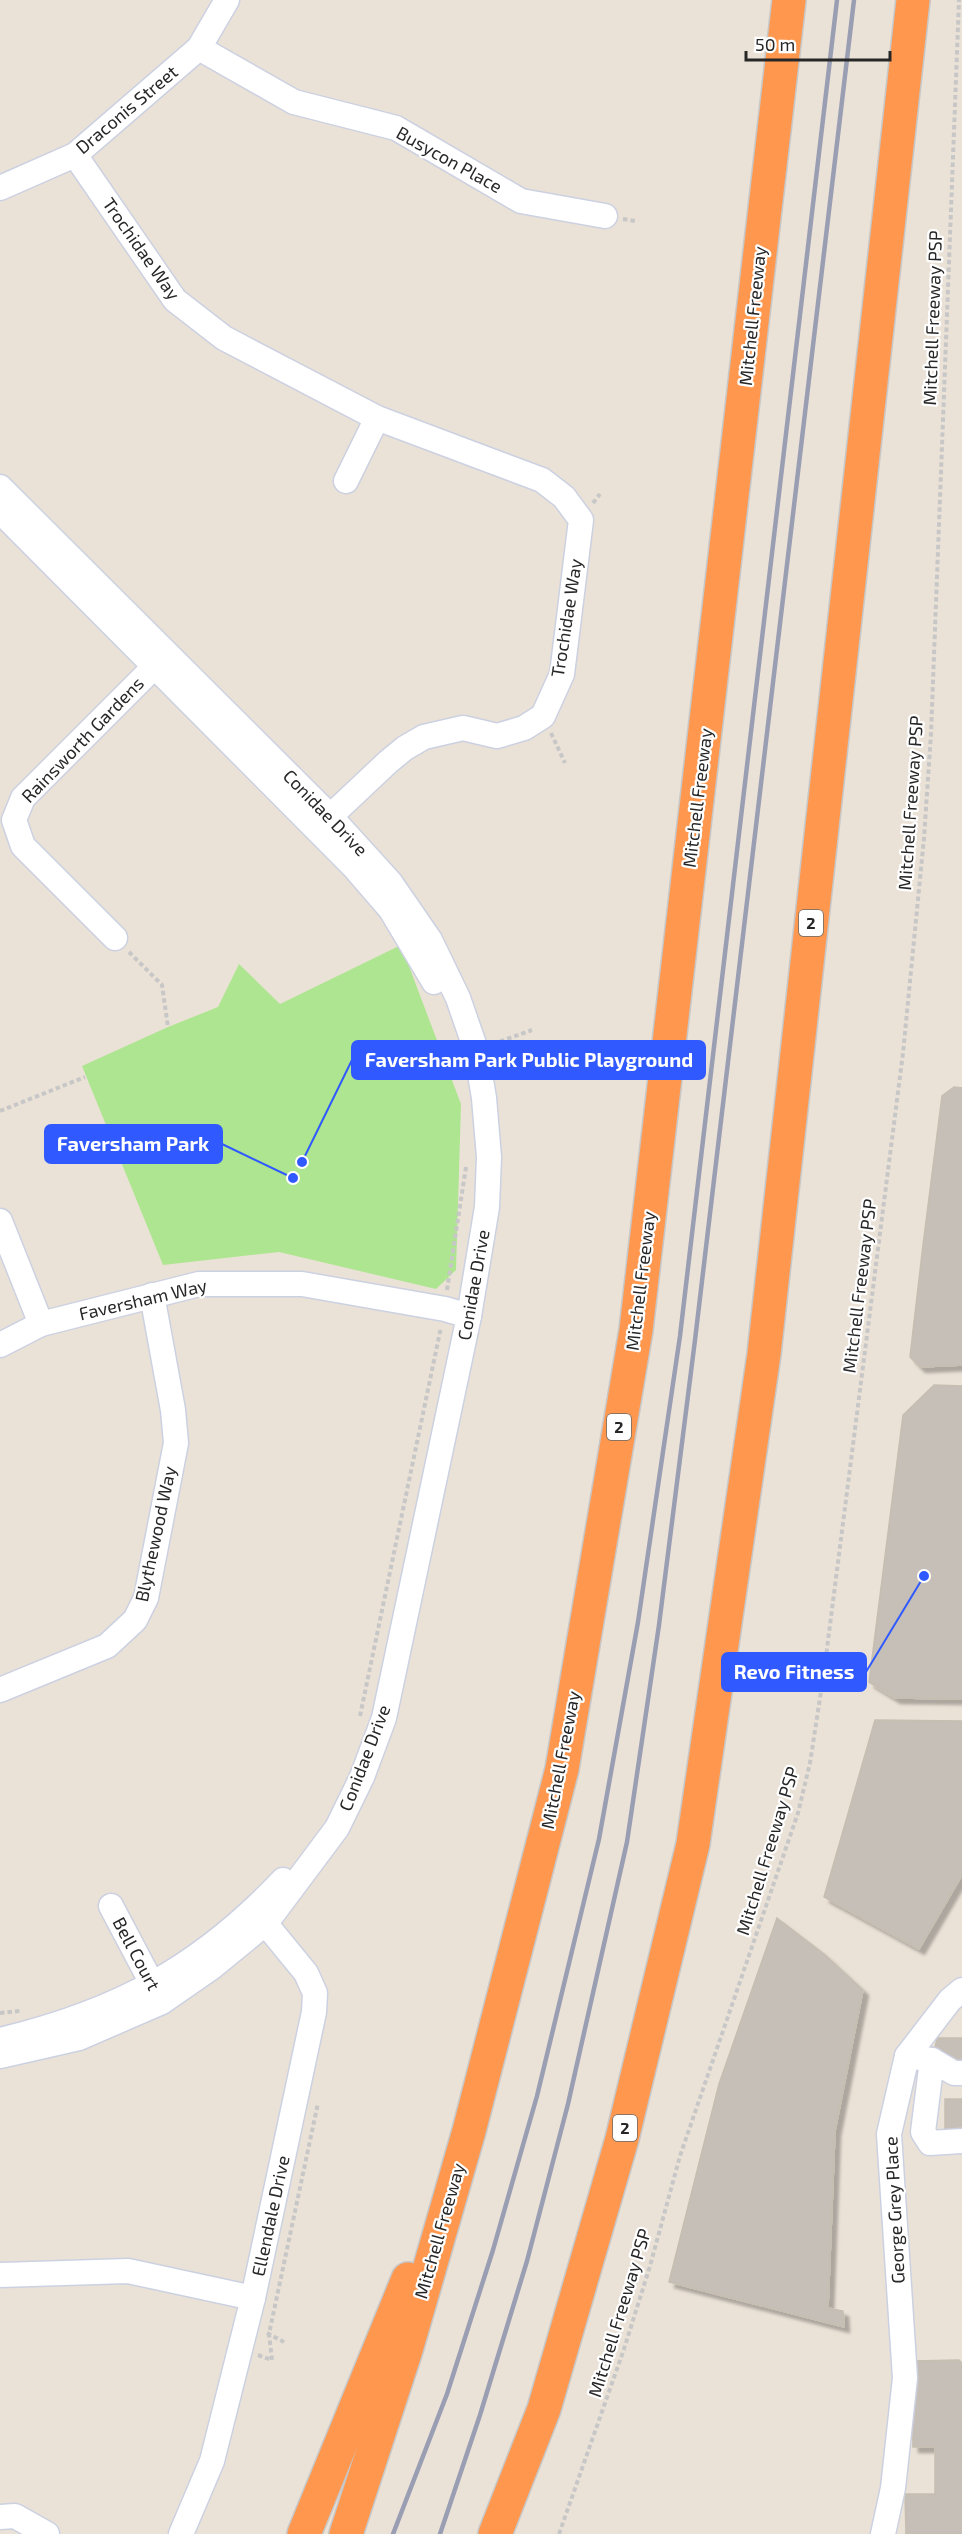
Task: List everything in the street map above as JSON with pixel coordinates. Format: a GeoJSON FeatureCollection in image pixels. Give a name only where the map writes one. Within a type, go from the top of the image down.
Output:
{"type":"FeatureCollection","features":[{"type":"Feature","properties":{"kind":"highway","name":"Mitchell Freeway"},"geometry":{"type":"LineString","coordinates":[[346,2534],[406,2350],[469,2131],[562,1769],[636,1330],[789,0]]}},
{"type":"Feature","properties":{"kind":"highway","name":"2"},"geometry":{"type":"LineString","coordinates":[[495,2534],[544,2409],[622,2139],[693,1844],[764,1354],[913,0]]}},
{"type":"Feature","properties":{"kind":"highway"},"geometry":{"type":"LineString","coordinates":[[304,2534],[469,2131]]}},
{"type":"Feature","properties":{"kind":"highway"},"geometry":{"type":"LineString","coordinates":[[510,2534],[544,2409]]}},
{"type":"Feature","properties":{"kind":"street","name":"Draconis Street"},"geometry":{"type":"LineString","coordinates":[[0,188],[75,155],[199,48],[227,0]]}},
{"type":"Feature","properties":{"kind":"street","name":"Busycon Place"},"geometry":{"type":"LineString","coordinates":[[199,48],[294,102],[396,128],[521,201],[605,216]]}},
{"type":"Feature","properties":{"kind":"street","name":"Trochidae Way"},"geometry":{"type":"LineString","coordinates":[[75,155],[175,300],[224,338],[377,418],[542,480],[564,497],[581,520],[562,674],[543,716]]}},
{"type":"Feature","properties":{"kind":"street"},"geometry":{"type":"LineString","coordinates":[[346,482],[377,418]]}},
{"type":"Feature","properties":{"kind":"street","name":"Conidae Drive"},"geometry":{"type":"LineString","coordinates":[[0,487],[161,660]]}},
{"type":"Feature","properties":{"kind":"street","name":"Conidae Drive"},"geometry":{"type":"LineString","coordinates":[[0,511],[161,660],[324,822],[390,882],[430,940],[458,999],[476,1050],[484,1098],[490,1181],[384,1718],[362,1777],[338,1828],[260,1917],[211,1968],[158,1993],[79,2038],[0,2056]]}},
{"type":"Feature","properties":{"kind":"street","name":"Rainsworth Gardens"},"geometry":{"type":"LineString","coordinates":[[115,938],[23,846],[14,820],[23,798],[161,660]]}},
{"type":"Feature","properties":{"kind":"street"},"geometry":{"type":"LineString","coordinates":[[324,822],[388,762],[405,748],[424,737],[463,728],[497,736],[524,728],[543,716]]}},
{"type":"Feature","properties":{"kind":"street","name":"Conidae Drive"},"geometry":{"type":"LineString","coordinates":[[324,822],[353,866],[405,932],[437,988],[463,1063],[473,1112],[475,1207],[462,1314]]}},
{"type":"Feature","properties":{"kind":"street"},"geometry":{"type":"LineString","coordinates":[[0,1221],[40,1324]]}},
{"type":"Feature","properties":{"kind":"street","name":"Faversham Way"},"geometry":{"type":"LineString","coordinates":[[0,1345],[40,1324],[199,1284],[302,1284],[462,1314]]}},
{"type":"Feature","properties":{"kind":"street","name":"Blythewood Way"},"geometry":{"type":"LineString","coordinates":[[0,1690],[107,1646],[135,1620],[146,1598],[176,1443],[173,1410],[152,1295]]}},
{"type":"Feature","properties":{"kind":"street","name":"Bell Court"},"geometry":{"type":"LineString","coordinates":[[111,1906],[158,1993]]}},
{"type":"Feature","properties":{"kind":"street","name":"Ellendale Drive"},"geometry":{"type":"LineString","coordinates":[[181,2534],[212,2461],[253,2298],[314,2012],[315,1993],[306,1973],[260,1917]]}},
{"type":"Feature","properties":{"kind":"street","name":"George Grey Place"},"geometry":{"type":"LineString","coordinates":[[883,2534],[893,2488],[905,2378],[889,2134],[907,2056],[950,2000],[962,1990]]}},
{"type":"Feature","properties":{"kind":"street","name":"Conidae Drive"},"geometry":{"type":"LineString","coordinates":[[0,2040],[41,2030],[158,1993]]}},
{"type":"Feature","properties":{"kind":"street"},"geometry":{"type":"LineString","coordinates":[[907,2056],[932,2060],[954,2073],[962,2073]]}},
{"type":"Feature","properties":{"kind":"street"},"geometry":{"type":"LineString","coordinates":[[932,2060],[923,2132],[930,2143],[962,2141]]}},
{"type":"Feature","properties":{"kind":"street"},"geometry":{"type":"LineString","coordinates":[[0,2275],[128,2271],[253,2298]]}},
{"type":"Feature","properties":{"kind":"street"},"geometry":{"type":"LineString","coordinates":[[0,2517],[15,2516],[47,2534]]}},
{"type":"Feature","properties":{"kind":"path","name":"Mitchell Freeway PSP"},"geometry":{"type":"LineString","coordinates":[[559,2534],[644,2286],[680,2156],[798,1813],[817,1717],[849,1492],[900,1077],[924,838],[931,734],[959,0]]}},
{"type":"Feature","properties":{"kind":"path"},"geometry":{"type":"LineString","coordinates":[[543,716],[565,762]]}},
{"type":"Feature","properties":{"kind":"path"},"geometry":{"type":"LineString","coordinates":[[115,938],[162,985],[168,1026]]}},
{"type":"Feature","properties":{"kind":"path"},"geometry":{"type":"LineString","coordinates":[[476,1050],[532,1030]]}},
{"type":"Feature","properties":{"kind":"path"},"geometry":{"type":"LineString","coordinates":[[0,1111],[85,1077]]}},
{"type":"Feature","properties":{"kind":"green space"},"geometry":{"type":"Polygon","coordinates":[[[401,945],[461,1104],[456,1270],[436,1289],[279,1252],[163,1265],[82,1066],[218,1007],[239,964],[280,1004],[401,945]]]}},
{"type":"Feature","properties":{"kind":"building"},"geometry":{"type":"Polygon","coordinates":[[[954,1087],[962,1088],[962,1365],[920,1367],[910,1357],[923,1245],[942,1096],[954,1087]]]}},
{"type":"Feature","properties":{"kind":"building"},"geometry":{"type":"Polygon","coordinates":[[[934,1385],[962,1386],[962,1699],[895,1698],[869,1682],[903,1415],[934,1385]]]}},
{"type":"Feature","properties":{"kind":"building"},"geometry":{"type":"Polygon","coordinates":[[[875,1720],[962,1721],[962,1875],[919,1949],[824,1897],[875,1720]]]}},
{"type":"Feature","properties":{"kind":"building"},"geometry":{"type":"Polygon","coordinates":[[[777,1918],[824,1954],[863,1990],[835,2131],[828,2308],[843,2311],[844,2327],[669,2282],[719,2084],[777,1918]]]}},
{"type":"Feature","properties":{"kind":"building"},"geometry":{"type":"Polygon","coordinates":[[[937,2038],[962,2038],[962,2067],[931,2067],[937,2038]]]}},
{"type":"Feature","properties":{"kind":"building"},"geometry":{"type":"Polygon","coordinates":[[[945,2099],[962,2099],[962,2133],[945,2133],[945,2099]]]}},
{"type":"Feature","properties":{"kind":"building"},"geometry":{"type":"Polygon","coordinates":[[[959,2360],[962,2363],[962,2534],[906,2534],[905,2494],[935,2494],[935,2447],[913,2447],[912,2361],[959,2360]]]}},
{"type":"Feature","properties":{"kind":"railway"},"geometry":{"type":"LineString","coordinates":[[393,2534],[447,2394],[493,2250],[537,2096],[599,1839],[638,1622],[680,1336],[837,0]]}},
{"type":"Feature","properties":{"kind":"railway"},"geometry":{"type":"LineString","coordinates":[[440,2534],[480,2415],[527,2261],[568,2104],[627,1842],[659,1625],[695,1340],[854,0]]}},
{"type":"Feature","properties":{"kind":"place","name":"Faversham Park Public Playground"},"geometry":{"type":"Point","coordinates":[302,1162]}},
{"type":"Feature","properties":{"kind":"place","name":"Faversham Park"},"geometry":{"type":"Point","coordinates":[293,1178]}},
{"type":"Feature","properties":{"kind":"place","name":"Revo Fitness"},"geometry":{"type":"Point","coordinates":[924,1576]}}]}
